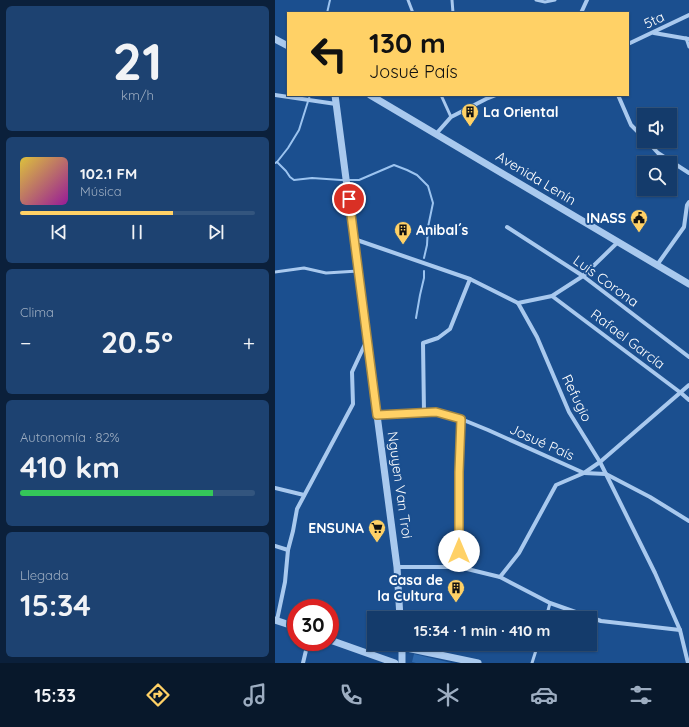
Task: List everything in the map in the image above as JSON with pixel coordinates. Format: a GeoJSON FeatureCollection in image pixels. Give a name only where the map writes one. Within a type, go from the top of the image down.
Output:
{"type":"FeatureCollection","features":[{"type":"Feature","properties":{"kind":"street"},"geometry":{"type":"LineString","coordinates":[[581,12],[587,0]]}},
{"type":"Feature","properties":{"kind":"street","name":"5ta"},"geometry":{"type":"LineString","coordinates":[[629,44],[689,15]]}},
{"type":"Feature","properties":{"kind":"street"},"geometry":{"type":"LineString","coordinates":[[653,33],[688,39]]}},
{"type":"Feature","properties":{"kind":"street"},"geometry":{"type":"LineString","coordinates":[[275,39],[287,45]]}},
{"type":"Feature","properties":{"kind":"street"},"geometry":{"type":"LineString","coordinates":[[275,95],[336,104]]}},
{"type":"Feature","properties":{"kind":"street","name":"Nguyen Van Troi"},"geometry":{"type":"LineString","coordinates":[[335,96],[397,567],[400,611]]}},
{"type":"Feature","properties":{"kind":"street","name":"Avenida Lenín"},"geometry":{"type":"LineString","coordinates":[[372,96],[689,284]]}},
{"type":"Feature","properties":{"kind":"street"},"geometry":{"type":"LineString","coordinates":[[436,134],[451,117],[493,96]]}},
{"type":"Feature","properties":{"kind":"street"},"geometry":{"type":"LineString","coordinates":[[618,96],[631,125],[637,131]]}},
{"type":"Feature","properties":{"kind":"street"},"geometry":{"type":"LineString","coordinates":[[653,148],[658,153],[689,173]]}},
{"type":"Feature","properties":{"kind":"street"},"geometry":{"type":"LineString","coordinates":[[657,265],[683,227],[687,205],[689,202]]}},
{"type":"Feature","properties":{"kind":"street","name":"Luis Corona"},"geometry":{"type":"LineString","coordinates":[[507,227],[583,276],[689,357]]}},
{"type":"Feature","properties":{"kind":"street"},"geometry":{"type":"LineString","coordinates":[[354,239],[470,279],[518,303],[552,296],[583,276],[618,242]]}},
{"type":"Feature","properties":{"kind":"street"},"geometry":{"type":"LineString","coordinates":[[424,413],[423,343],[438,338],[450,330],[470,279]]}},
{"type":"Feature","properties":{"kind":"street","name":"Rafael García"},"geometry":{"type":"LineString","coordinates":[[552,296],[689,400]]}},
{"type":"Feature","properties":{"kind":"street","name":"Refugio"},"geometry":{"type":"LineString","coordinates":[[518,303],[537,337],[569,412],[600,462],[655,573],[680,630],[688,663]]}},
{"type":"Feature","properties":{"kind":"street"},"geometry":{"type":"LineString","coordinates":[[287,624],[276,620],[285,582],[288,550],[297,509],[353,404],[352,372],[367,340]]}},
{"type":"Feature","properties":{"kind":"street"},"geometry":{"type":"LineString","coordinates":[[500,577],[519,554],[556,485],[584,473],[600,462],[689,385]]}},
{"type":"Feature","properties":{"kind":"street","name":"Josué País"},"geometry":{"type":"LineString","coordinates":[[377,415],[436,412],[461,419],[584,473],[606,474],[650,497],[689,521]]}},
{"type":"Feature","properties":{"kind":"street"},"geometry":{"type":"LineString","coordinates":[[459,567],[459,472],[461,419]]}},
{"type":"Feature","properties":{"kind":"street"},"geometry":{"type":"LineString","coordinates":[[275,488],[304,495]]}},
{"type":"Feature","properties":{"kind":"street"},"geometry":{"type":"LineString","coordinates":[[275,546],[288,550]]}},
{"type":"Feature","properties":{"kind":"street"},"geometry":{"type":"LineString","coordinates":[[397,567],[459,567],[500,577],[550,604],[601,621],[680,630]]}},
{"type":"Feature","properties":{"kind":"street"},"geometry":{"type":"LineString","coordinates":[[339,643],[395,663]]}},
{"type":"Feature","properties":{"kind":"street"},"geometry":{"type":"LineString","coordinates":[[303,663],[306,651]]}},
{"type":"Feature","properties":{"kind":"street"},"geometry":{"type":"LineString","coordinates":[[402,651],[402,663]]}},
{"type":"Feature","properties":{"kind":"street"},"geometry":{"type":"LineString","coordinates":[[424,651],[478,663]]}},
{"type":"Feature","properties":{"kind":"lane"},"geometry":{"type":"LineString","coordinates":[[408,0],[413,12]]}},
{"type":"Feature","properties":{"kind":"lane"},"geometry":{"type":"LineString","coordinates":[[452,0],[453,12]]}},
{"type":"Feature","properties":{"kind":"lane"},"geometry":{"type":"LineString","coordinates":[[536,0],[545,2],[555,0]]}},
{"type":"Feature","properties":{"kind":"lane"},"geometry":{"type":"LineString","coordinates":[[688,39],[689,47]]}},
{"type":"Feature","properties":{"kind":"lane"},"geometry":{"type":"LineString","coordinates":[[441,96],[451,117]]}},
{"type":"Feature","properties":{"kind":"lane"},"geometry":{"type":"LineString","coordinates":[[275,272],[304,268],[326,273],[358,272]]}},
{"type":"Feature","properties":{"kind":"lane"},"geometry":{"type":"LineString","coordinates":[[548,611],[550,604]]}},
{"type":"Feature","properties":{"kind":"lane"},"geometry":{"type":"LineString","coordinates":[[532,663],[536,651]]}},
{"type":"Feature","properties":{"kind":"shaded area"},"geometry":{"type":"Polygon","coordinates":[[[414,654],[452,663],[416,663],[412,662],[414,654]]]}},
{"type":"Feature","properties":{"kind":"waterway"},"geometry":{"type":"LineString","coordinates":[[327,12],[330,0]]}},
{"type":"Feature","properties":{"kind":"waterway"},"geometry":{"type":"LineString","coordinates":[[277,162],[299,130],[310,96]]}},
{"type":"Feature","properties":{"kind":"waterway"},"geometry":{"type":"LineString","coordinates":[[275,163],[277,162],[294,180],[312,178],[359,180],[394,165],[417,175],[428,186],[433,203],[424,258]]}},
{"type":"Feature","properties":{"kind":"waterway"},"geometry":{"type":"LineString","coordinates":[[416,318],[424,271]]}},
{"type":"Feature","properties":{"kind":"place","name":"La Oriental"},"geometry":{"type":"Point","coordinates":[470,127]}},
{"type":"Feature","properties":{"kind":"place","name":"INASS"},"geometry":{"type":"Point","coordinates":[639,233]}},
{"type":"Feature","properties":{"kind":"place","name":"Anibal´s"},"geometry":{"type":"Point","coordinates":[403,245]}},
{"type":"Feature","properties":{"kind":"place","name":"ENSUNA"},"geometry":{"type":"Point","coordinates":[377,543]}},
{"type":"Feature","properties":{"kind":"place","name":"Casa de la Cultura"},"geometry":{"type":"Point","coordinates":[456,603]}},
{"type":"Feature","properties":{"kind":"route"},"geometry":{"type":"LineString","coordinates":[[349,199],[377,415],[436,412],[461,419],[459,551]]}}]}
